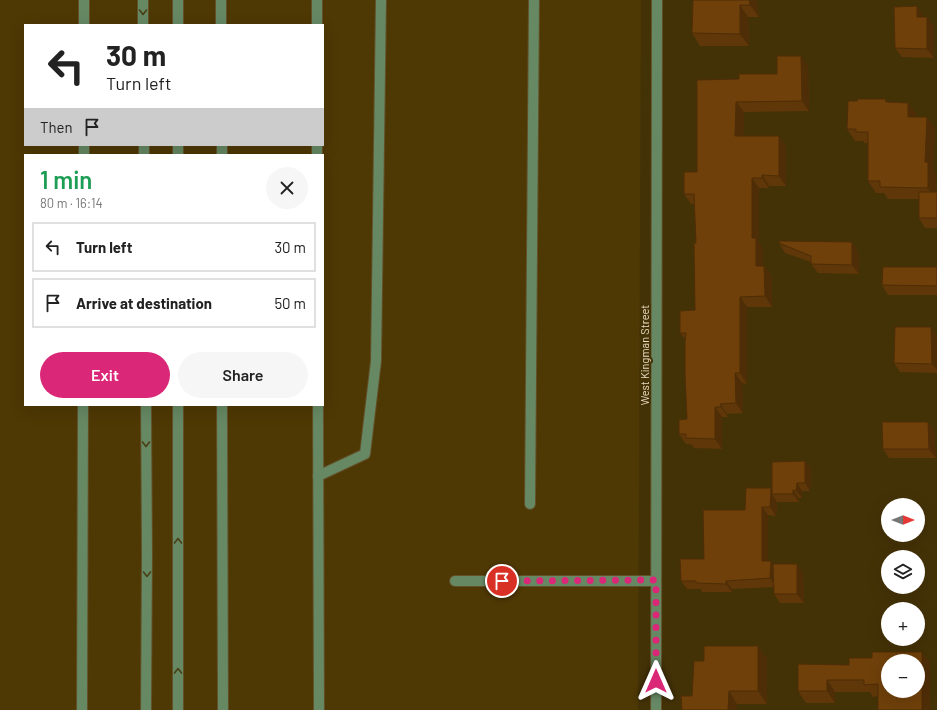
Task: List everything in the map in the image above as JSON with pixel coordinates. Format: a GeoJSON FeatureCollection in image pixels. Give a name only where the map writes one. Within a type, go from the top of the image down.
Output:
{"type":"FeatureCollection","features":[{"type":"Feature","properties":{"kind":"street"},"geometry":{"type":"LineString","coordinates":[[84,0],[84,24]]}},
{"type":"Feature","properties":{"kind":"street"},"geometry":{"type":"LineString","coordinates":[[143,0],[144,24]]}},
{"type":"Feature","properties":{"kind":"street"},"geometry":{"type":"LineString","coordinates":[[178,0],[178,24]]}},
{"type":"Feature","properties":{"kind":"street"},"geometry":{"type":"LineString","coordinates":[[221,0],[221,24]]}},
{"type":"Feature","properties":{"kind":"street"},"geometry":{"type":"LineString","coordinates":[[317,0],[317,24]]}},
{"type":"Feature","properties":{"kind":"street"},"geometry":{"type":"LineString","coordinates":[[318,476],[365,454],[376,362],[381,0]]}},
{"type":"Feature","properties":{"kind":"street"},"geometry":{"type":"LineString","coordinates":[[530,504],[534,0]]}},
{"type":"Feature","properties":{"kind":"street","name":"West Kingman Street"},"geometry":{"type":"LineString","coordinates":[[656,710],[657,0]]}},
{"type":"Feature","properties":{"kind":"street"},"geometry":{"type":"LineString","coordinates":[[82,710],[83,406]]}},
{"type":"Feature","properties":{"kind":"street"},"geometry":{"type":"LineString","coordinates":[[146,406],[146,710]]}},
{"type":"Feature","properties":{"kind":"street"},"geometry":{"type":"LineString","coordinates":[[178,406],[178,710]]}},
{"type":"Feature","properties":{"kind":"street"},"geometry":{"type":"LineString","coordinates":[[222,406],[223,710]]}},
{"type":"Feature","properties":{"kind":"street"},"geometry":{"type":"LineString","coordinates":[[318,406],[319,710]]}},
{"type":"Feature","properties":{"kind":"street"},"geometry":{"type":"LineString","coordinates":[[455,581],[656,580]]}},
{"type":"Feature","properties":{"kind":"shaded area"},"geometry":{"type":"Polygon","coordinates":[[[0,0],[641,0],[638,710],[0,710],[0,0]]]}},
{"type":"Feature","properties":{"kind":"building"},"geometry":{"type":"Polygon","coordinates":[[[693,0],[749,0],[750,5],[740,5],[740,34],[692,33],[693,0]]]}},
{"type":"Feature","properties":{"kind":"building"},"geometry":{"type":"Polygon","coordinates":[[[917,6],[917,17],[927,17],[927,49],[895,48],[894,7],[917,6]]]}},
{"type":"Feature","properties":{"kind":"building"},"geometry":{"type":"Polygon","coordinates":[[[777,56],[801,56],[802,101],[736,102],[735,136],[779,136],[779,176],[762,175],[762,178],[752,178],[752,238],[756,238],[756,266],[764,266],[765,296],[740,297],[740,373],[735,373],[736,403],[720,404],[721,407],[715,407],[715,439],[686,438],[686,434],[679,434],[679,420],[687,419],[685,374],[686,333],[680,333],[680,311],[695,310],[694,243],[696,243],[694,194],[684,194],[684,172],[697,172],[697,80],[739,79],[739,74],[777,74],[777,56]]]}},
{"type":"Feature","properties":{"kind":"building"},"geometry":{"type":"Polygon","coordinates":[[[858,99],[885,99],[886,102],[908,103],[908,117],[927,117],[925,162],[928,162],[928,188],[880,187],[880,181],[868,181],[868,132],[856,132],[856,129],[847,129],[848,101],[857,101],[858,99]]]}},
{"type":"Feature","properties":{"kind":"building"},"geometry":{"type":"Polygon","coordinates":[[[919,192],[937,192],[937,218],[919,218],[919,192]]]}},
{"type":"Feature","properties":{"kind":"building"},"geometry":{"type":"Polygon","coordinates":[[[779,241],[852,242],[852,265],[811,264],[811,256],[779,243],[779,241]]]}},
{"type":"Feature","properties":{"kind":"building"},"geometry":{"type":"Polygon","coordinates":[[[883,267],[937,267],[937,286],[882,285],[883,267]]]}},
{"type":"Feature","properties":{"kind":"building"},"geometry":{"type":"Polygon","coordinates":[[[895,327],[931,327],[932,364],[894,363],[895,327]]]}},
{"type":"Feature","properties":{"kind":"building"},"geometry":{"type":"Polygon","coordinates":[[[882,422],[928,422],[929,449],[883,449],[882,422]]]}},
{"type":"Feature","properties":{"kind":"building"},"geometry":{"type":"Polygon","coordinates":[[[805,461],[805,483],[797,483],[796,491],[793,490],[793,494],[772,494],[772,462],[805,461]]]}},
{"type":"Feature","properties":{"kind":"building"},"geometry":{"type":"Polygon","coordinates":[[[746,488],[771,488],[770,507],[762,507],[762,561],[771,561],[770,578],[726,581],[726,584],[681,581],[680,559],[704,559],[703,510],[745,510],[746,488]]]}},
{"type":"Feature","properties":{"kind":"building"},"geometry":{"type":"Polygon","coordinates":[[[773,564],[797,564],[797,594],[774,594],[773,564]]]}},
{"type":"Feature","properties":{"kind":"building"},"geometry":{"type":"Polygon","coordinates":[[[704,646],[758,646],[758,691],[729,691],[728,710],[682,710],[681,696],[692,696],[694,661],[704,661],[704,646]]]}},
{"type":"Feature","properties":{"kind":"building"},"geometry":{"type":"Polygon","coordinates":[[[872,652],[922,652],[922,654],[881,654],[881,698],[922,698],[922,710],[878,710],[878,684],[864,685],[864,680],[827,680],[827,691],[798,691],[798,664],[849,665],[849,658],[872,658],[872,652]]]}},
{"type":"Feature","properties":{"kind":"route"},"geometry":{"type":"LineString","coordinates":[[502,581],[656,580],[656,681]]}}]}
